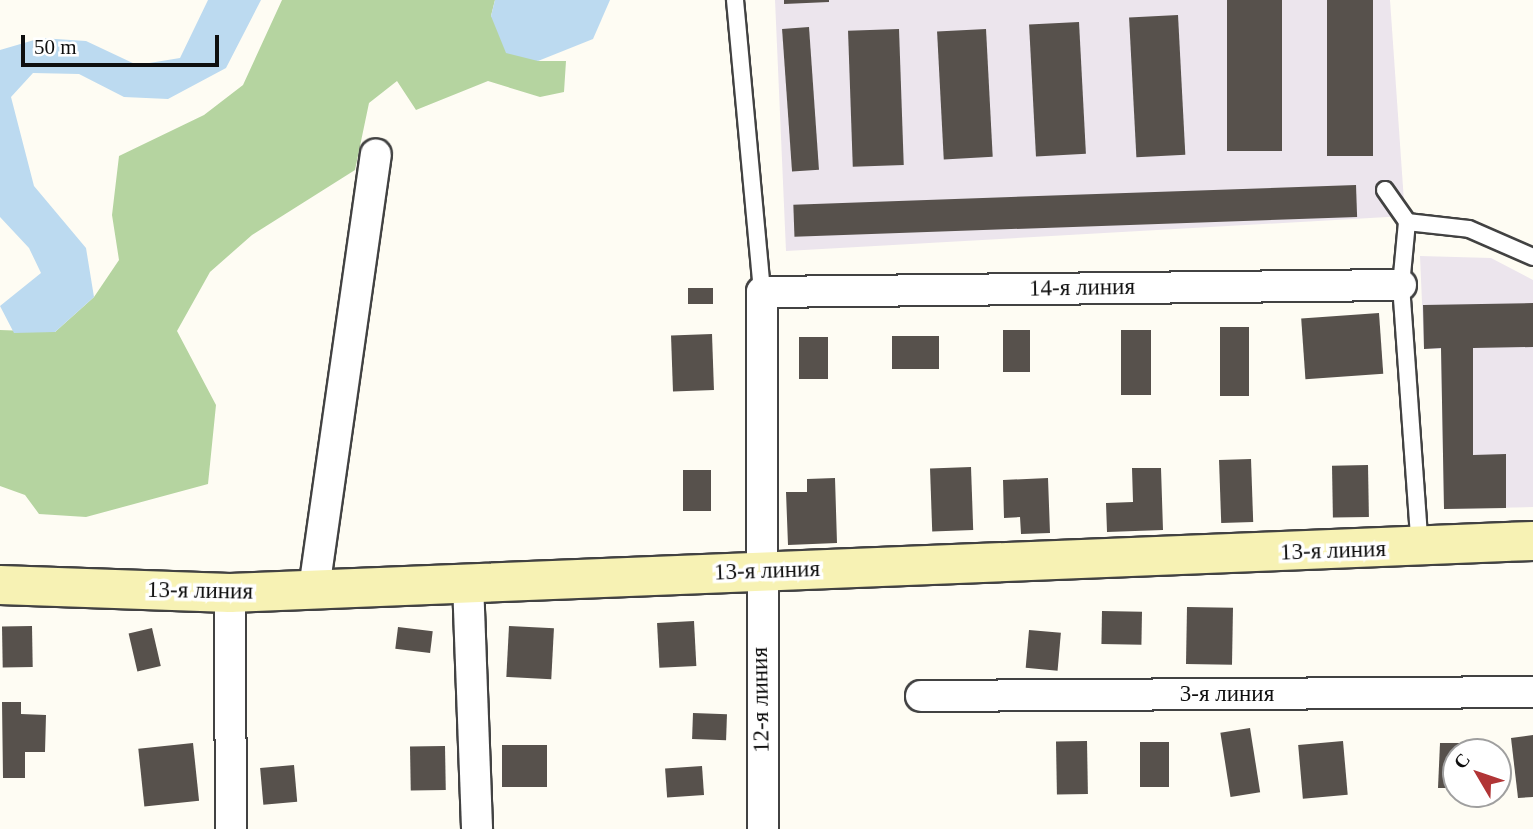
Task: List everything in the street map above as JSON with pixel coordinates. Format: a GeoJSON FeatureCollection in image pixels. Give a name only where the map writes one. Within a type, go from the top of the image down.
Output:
{"type":"FeatureCollection","features":[{"type":"Feature","properties":{"kind":"street"},"geometry":{"type":"LineString","coordinates":[[314,589],[376,154]]}},
{"type":"Feature","properties":{"kind":"street","name":"14-я линия"},"geometry":{"type":"LineString","coordinates":[[762,292],[1401,285]]}},
{"type":"Feature","properties":{"kind":"street","name":"12-я линия"},"geometry":{"type":"LineString","coordinates":[[762,292],[758,571],[762,829]]}},
{"type":"Feature","properties":{"kind":"street","name":"13-я линия"},"geometry":{"type":"LineString","coordinates":[[0,585],[230,593],[1420,548],[1533,541]]}},
{"type":"Feature","properties":{"kind":"street"},"geometry":{"type":"LineString","coordinates":[[468,582],[477,829]]}},
{"type":"Feature","properties":{"kind":"street"},"geometry":{"type":"LineString","coordinates":[[230,593],[231,829]]}},
{"type":"Feature","properties":{"kind":"street","name":"3-я линия"},"geometry":{"type":"LineString","coordinates":[[921,696],[1533,692]]}},
{"type":"Feature","properties":{"kind":"lane"},"geometry":{"type":"LineString","coordinates":[[735,0],[762,292]]}},
{"type":"Feature","properties":{"kind":"lane"},"geometry":{"type":"LineString","coordinates":[[1385,190],[1407,222],[1401,285],[1420,548]]}},
{"type":"Feature","properties":{"kind":"lane"},"geometry":{"type":"LineString","coordinates":[[1407,222],[1469,229],[1533,257]]}},
{"type":"Feature","properties":{"kind":"shaded area"},"geometry":{"type":"Polygon","coordinates":[[[775,0],[1390,0],[1405,216],[786,251],[775,0]]]}},
{"type":"Feature","properties":{"kind":"shaded area"},"geometry":{"type":"Polygon","coordinates":[[[1420,256],[1491,258],[1533,280],[1533,507],[1444,509],[1441,349],[1424,349],[1420,256]]]}},
{"type":"Feature","properties":{"kind":"green space"},"geometry":{"type":"Polygon","coordinates":[[[282,0],[495,0],[491,16],[538,61],[566,61],[564,92],[540,97],[488,81],[416,110],[397,81],[369,103],[355,170],[252,235],[210,272],[177,331],[216,405],[208,484],[86,517],[39,514],[25,495],[0,486],[0,330],[55,332],[94,297],[119,260],[112,215],[119,156],[204,115],[243,85],[282,0]]]}},
{"type":"Feature","properties":{"kind":"water"},"geometry":{"type":"Polygon","coordinates":[[[208,0],[261,0],[226,68],[168,99],[124,97],[79,74],[33,73],[11,97],[34,186],[86,248],[94,297],[55,332],[14,333],[0,306],[41,273],[29,248],[0,217],[0,50],[41,38],[86,41],[137,65],[180,58],[208,0]]]}},
{"type":"Feature","properties":{"kind":"water"},"geometry":{"type":"Polygon","coordinates":[[[495,0],[610,0],[593,39],[538,61],[506,53],[491,16],[495,0]]]}},
{"type":"Feature","properties":{"kind":"building"},"geometry":{"type":"Polygon","coordinates":[[[784,0],[829,0],[829,2],[784,4],[784,0]]]}},
{"type":"Feature","properties":{"kind":"building"},"geometry":{"type":"Polygon","coordinates":[[[1227,0],[1282,0],[1282,151],[1227,151],[1227,0]]]}},
{"type":"Feature","properties":{"kind":"building"},"geometry":{"type":"Polygon","coordinates":[[[1327,0],[1373,0],[1373,156],[1327,156],[1327,0]]]}},
{"type":"Feature","properties":{"kind":"building"},"geometry":{"type":"Polygon","coordinates":[[[1178,15],[1185,155],[1136,157],[1129,18],[1178,15]]]}},
{"type":"Feature","properties":{"kind":"building"},"geometry":{"type":"Polygon","coordinates":[[[1079,22],[1086,154],[1036,156],[1029,25],[1079,22]]]}},
{"type":"Feature","properties":{"kind":"building"},"geometry":{"type":"Polygon","coordinates":[[[809,27],[819,170],[792,172],[782,29],[809,27]]]}},
{"type":"Feature","properties":{"kind":"building"},"geometry":{"type":"Polygon","coordinates":[[[899,29],[904,165],[853,167],[848,31],[899,29]]]}},
{"type":"Feature","properties":{"kind":"building"},"geometry":{"type":"Polygon","coordinates":[[[986,29],[993,157],[944,159],[937,32],[986,29]]]}},
{"type":"Feature","properties":{"kind":"building"},"geometry":{"type":"Polygon","coordinates":[[[1356,185],[1357,217],[794,237],[793,205],[1356,185]]]}},
{"type":"Feature","properties":{"kind":"building"},"geometry":{"type":"Polygon","coordinates":[[[688,288],[713,288],[713,304],[688,304],[688,288]]]}},
{"type":"Feature","properties":{"kind":"building"},"geometry":{"type":"Polygon","coordinates":[[[1533,303],[1533,347],[1473,348],[1473,455],[1506,454],[1506,508],[1444,509],[1441,348],[1424,349],[1423,305],[1533,303]]]}},
{"type":"Feature","properties":{"kind":"building"},"geometry":{"type":"Polygon","coordinates":[[[1379,313],[1383,374],[1305,379],[1301,318],[1379,313]]]}},
{"type":"Feature","properties":{"kind":"building"},"geometry":{"type":"Polygon","coordinates":[[[1220,327],[1249,327],[1249,396],[1220,396],[1220,327]]]}},
{"type":"Feature","properties":{"kind":"building"},"geometry":{"type":"Polygon","coordinates":[[[1003,330],[1030,330],[1030,372],[1003,372],[1003,330]]]}},
{"type":"Feature","properties":{"kind":"building"},"geometry":{"type":"Polygon","coordinates":[[[1121,330],[1151,330],[1151,395],[1121,395],[1121,330]]]}},
{"type":"Feature","properties":{"kind":"building"},"geometry":{"type":"Polygon","coordinates":[[[712,334],[714,390],[673,391],[671,335],[712,334]]]}},
{"type":"Feature","properties":{"kind":"building"},"geometry":{"type":"Polygon","coordinates":[[[892,336],[939,336],[939,369],[892,369],[892,336]]]}},
{"type":"Feature","properties":{"kind":"building"},"geometry":{"type":"Polygon","coordinates":[[[799,337],[828,337],[828,379],[799,379],[799,337]]]}},
{"type":"Feature","properties":{"kind":"building"},"geometry":{"type":"Polygon","coordinates":[[[1251,459],[1253,522],[1221,523],[1219,460],[1251,459]]]}},
{"type":"Feature","properties":{"kind":"building"},"geometry":{"type":"Polygon","coordinates":[[[1368,465],[1369,517],[1333,518],[1332,466],[1368,465]]]}},
{"type":"Feature","properties":{"kind":"building"},"geometry":{"type":"Polygon","coordinates":[[[971,467],[973,530],[932,531],[930,468],[971,467]]]}},
{"type":"Feature","properties":{"kind":"building"},"geometry":{"type":"Polygon","coordinates":[[[1132,468],[1161,468],[1163,530],[1107,532],[1106,503],[1133,502],[1132,468]]]}},
{"type":"Feature","properties":{"kind":"building"},"geometry":{"type":"Polygon","coordinates":[[[683,470],[711,470],[711,511],[683,511],[683,470]]]}},
{"type":"Feature","properties":{"kind":"building"},"geometry":{"type":"Polygon","coordinates":[[[835,478],[837,543],[788,545],[786,492],[807,492],[807,479],[835,478]]]}},
{"type":"Feature","properties":{"kind":"building"},"geometry":{"type":"Polygon","coordinates":[[[1048,478],[1050,533],[1021,534],[1020,517],[1004,518],[1003,480],[1048,478]]]}},
{"type":"Feature","properties":{"kind":"building"},"geometry":{"type":"Polygon","coordinates":[[[1187,607],[1233,608],[1232,665],[1186,664],[1187,607]]]}},
{"type":"Feature","properties":{"kind":"building"},"geometry":{"type":"Polygon","coordinates":[[[1102,611],[1142,612],[1141,645],[1101,644],[1102,611]]]}},
{"type":"Feature","properties":{"kind":"building"},"geometry":{"type":"Polygon","coordinates":[[[694,621],[696,666],[659,668],[657,623],[694,621]]]}},
{"type":"Feature","properties":{"kind":"building"},"geometry":{"type":"Polygon","coordinates":[[[32,626],[33,667],[3,668],[2,627],[32,626]]]}},
{"type":"Feature","properties":{"kind":"building"},"geometry":{"type":"Polygon","coordinates":[[[509,626],[554,628],[551,679],[506,677],[509,626]]]}},
{"type":"Feature","properties":{"kind":"building"},"geometry":{"type":"Polygon","coordinates":[[[398,627],[433,631],[430,653],[395,649],[398,627]]]}},
{"type":"Feature","properties":{"kind":"building"},"geometry":{"type":"Polygon","coordinates":[[[152,628],[161,666],[137,671],[129,633],[152,628]]]}},
{"type":"Feature","properties":{"kind":"building"},"geometry":{"type":"Polygon","coordinates":[[[1029,630],[1061,633],[1058,671],[1026,668],[1029,630]]]}},
{"type":"Feature","properties":{"kind":"building"},"geometry":{"type":"Polygon","coordinates":[[[2,702],[21,702],[21,714],[46,715],[45,752],[25,752],[25,778],[3,778],[2,702]]]}},
{"type":"Feature","properties":{"kind":"building"},"geometry":{"type":"Polygon","coordinates":[[[693,713],[727,714],[726,740],[692,739],[693,713]]]}},
{"type":"Feature","properties":{"kind":"building"},"geometry":{"type":"Polygon","coordinates":[[[1250,728],[1260,792],[1231,797],[1220,733],[1250,728]]]}},
{"type":"Feature","properties":{"kind":"building"},"geometry":{"type":"Polygon","coordinates":[[[1533,735],[1533,797],[1518,798],[1511,738],[1533,735]]]}},
{"type":"Feature","properties":{"kind":"building"},"geometry":{"type":"Polygon","coordinates":[[[1087,741],[1088,794],[1057,795],[1056,742],[1087,741]]]}},
{"type":"Feature","properties":{"kind":"building"},"geometry":{"type":"Polygon","coordinates":[[[1343,741],[1348,795],[1303,799],[1298,745],[1343,741]]]}},
{"type":"Feature","properties":{"kind":"building"},"geometry":{"type":"Polygon","coordinates":[[[1140,742],[1169,742],[1169,787],[1140,787],[1140,742]]]}},
{"type":"Feature","properties":{"kind":"building"},"geometry":{"type":"Polygon","coordinates":[[[193,743],[199,801],[144,806],[138,749],[193,743]]]}},
{"type":"Feature","properties":{"kind":"building"},"geometry":{"type":"Polygon","coordinates":[[[1440,743],[1442,743],[1442,788],[1438,788],[1440,743]]]}},
{"type":"Feature","properties":{"kind":"building"},"geometry":{"type":"Polygon","coordinates":[[[502,745],[547,745],[547,787],[502,787],[502,745]]]}},
{"type":"Feature","properties":{"kind":"building"},"geometry":{"type":"Polygon","coordinates":[[[445,746],[446,790],[411,791],[410,747],[445,746]]]}},
{"type":"Feature","properties":{"kind":"building"},"geometry":{"type":"Polygon","coordinates":[[[294,765],[297,802],[263,805],[260,768],[294,765]]]}},
{"type":"Feature","properties":{"kind":"building"},"geometry":{"type":"Polygon","coordinates":[[[702,766],[704,795],[667,798],[665,769],[702,766]]]}}]}
